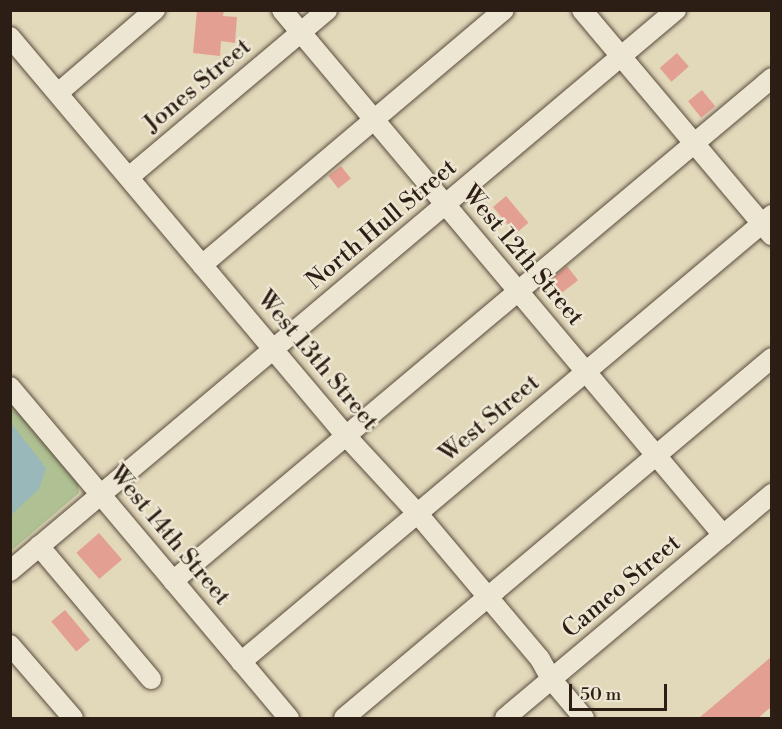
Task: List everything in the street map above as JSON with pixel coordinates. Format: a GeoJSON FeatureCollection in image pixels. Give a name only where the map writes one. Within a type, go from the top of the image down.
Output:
{"type":"FeatureCollection","features":[{"type":"Feature","properties":{"kind":"street"},"geometry":{"type":"LineString","coordinates":[[58,93],[155,10]]}},
{"type":"Feature","properties":{"kind":"street","name":"West 12th Street"},"geometry":{"type":"LineString","coordinates":[[282,10],[723,535]]}},
{"type":"Feature","properties":{"kind":"street","name":"Jones Street"},"geometry":{"type":"LineString","coordinates":[[129,177],[327,10]]}},
{"type":"Feature","properties":{"kind":"street"},"geometry":{"type":"LineString","coordinates":[[202,265],[504,10]]}},
{"type":"Feature","properties":{"kind":"street"},"geometry":{"type":"LineString","coordinates":[[582,10],[693,144],[768,225]]}},
{"type":"Feature","properties":{"kind":"street","name":"North Hull Street"},"geometry":{"type":"LineString","coordinates":[[10,571],[676,10]]}},
{"type":"Feature","properties":{"kind":"street","name":"West 13th Street"},"geometry":{"type":"LineString","coordinates":[[10,37],[347,437],[418,514],[489,598],[540,659],[551,679],[584,718]]}},
{"type":"Feature","properties":{"kind":"street"},"geometry":{"type":"LineString","coordinates":[[173,581],[347,437],[771,78]]}},
{"type":"Feature","properties":{"kind":"street","name":"West Street"},"geometry":{"type":"LineString","coordinates":[[241,662],[586,371],[768,225]]}},
{"type":"Feature","properties":{"kind":"street"},"geometry":{"type":"LineString","coordinates":[[344,718],[771,358]]}},
{"type":"Feature","properties":{"kind":"street","name":"West 14th Street"},"geometry":{"type":"LineString","coordinates":[[10,387],[289,718]]}},
{"type":"Feature","properties":{"kind":"street","name":"Cameo Street"},"geometry":{"type":"LineString","coordinates":[[505,718],[771,494]]}},
{"type":"Feature","properties":{"kind":"street"},"geometry":{"type":"LineString","coordinates":[[39,546],[151,679]]}},
{"type":"Feature","properties":{"kind":"street"},"geometry":{"type":"LineString","coordinates":[[10,645],[73,718]]}},
{"type":"Feature","properties":{"kind":"green space"},"geometry":{"type":"Polygon","coordinates":[[[10,401],[78,482],[79,493],[11,551],[10,401]]]}},
{"type":"Feature","properties":{"kind":"water"},"geometry":{"type":"Polygon","coordinates":[[[11,423],[46,468],[39,489],[11,515],[11,423]]]}},
{"type":"Feature","properties":{"kind":"building"},"geometry":{"type":"Polygon","coordinates":[[[197,10],[224,10],[223,16],[237,17],[235,43],[221,41],[220,56],[193,53],[197,10]]]}},
{"type":"Feature","properties":{"kind":"building"},"geometry":{"type":"Polygon","coordinates":[[[677,53],[689,67],[671,82],[660,68],[677,53]]]}},
{"type":"Feature","properties":{"kind":"building"},"geometry":{"type":"Polygon","coordinates":[[[702,90],[715,106],[701,118],[688,101],[702,90]]]}},
{"type":"Feature","properties":{"kind":"building"},"geometry":{"type":"Polygon","coordinates":[[[341,166],[351,179],[338,188],[328,176],[341,166]]]}},
{"type":"Feature","properties":{"kind":"building"},"geometry":{"type":"Polygon","coordinates":[[[506,196],[528,223],[515,234],[493,207],[506,196]]]}},
{"type":"Feature","properties":{"kind":"building"},"geometry":{"type":"Polygon","coordinates":[[[567,266],[578,280],[558,296],[547,281],[567,266]]]}},
{"type":"Feature","properties":{"kind":"building"},"geometry":{"type":"Polygon","coordinates":[[[99,533],[122,559],[99,579],[76,553],[99,533]]]}},
{"type":"Feature","properties":{"kind":"building"},"geometry":{"type":"Polygon","coordinates":[[[65,610],[90,640],[76,651],[51,622],[65,610]]]}},
{"type":"Feature","properties":{"kind":"building"},"geometry":{"type":"Polygon","coordinates":[[[771,657],[771,707],[758,718],[699,718],[771,657]]]}}]}
